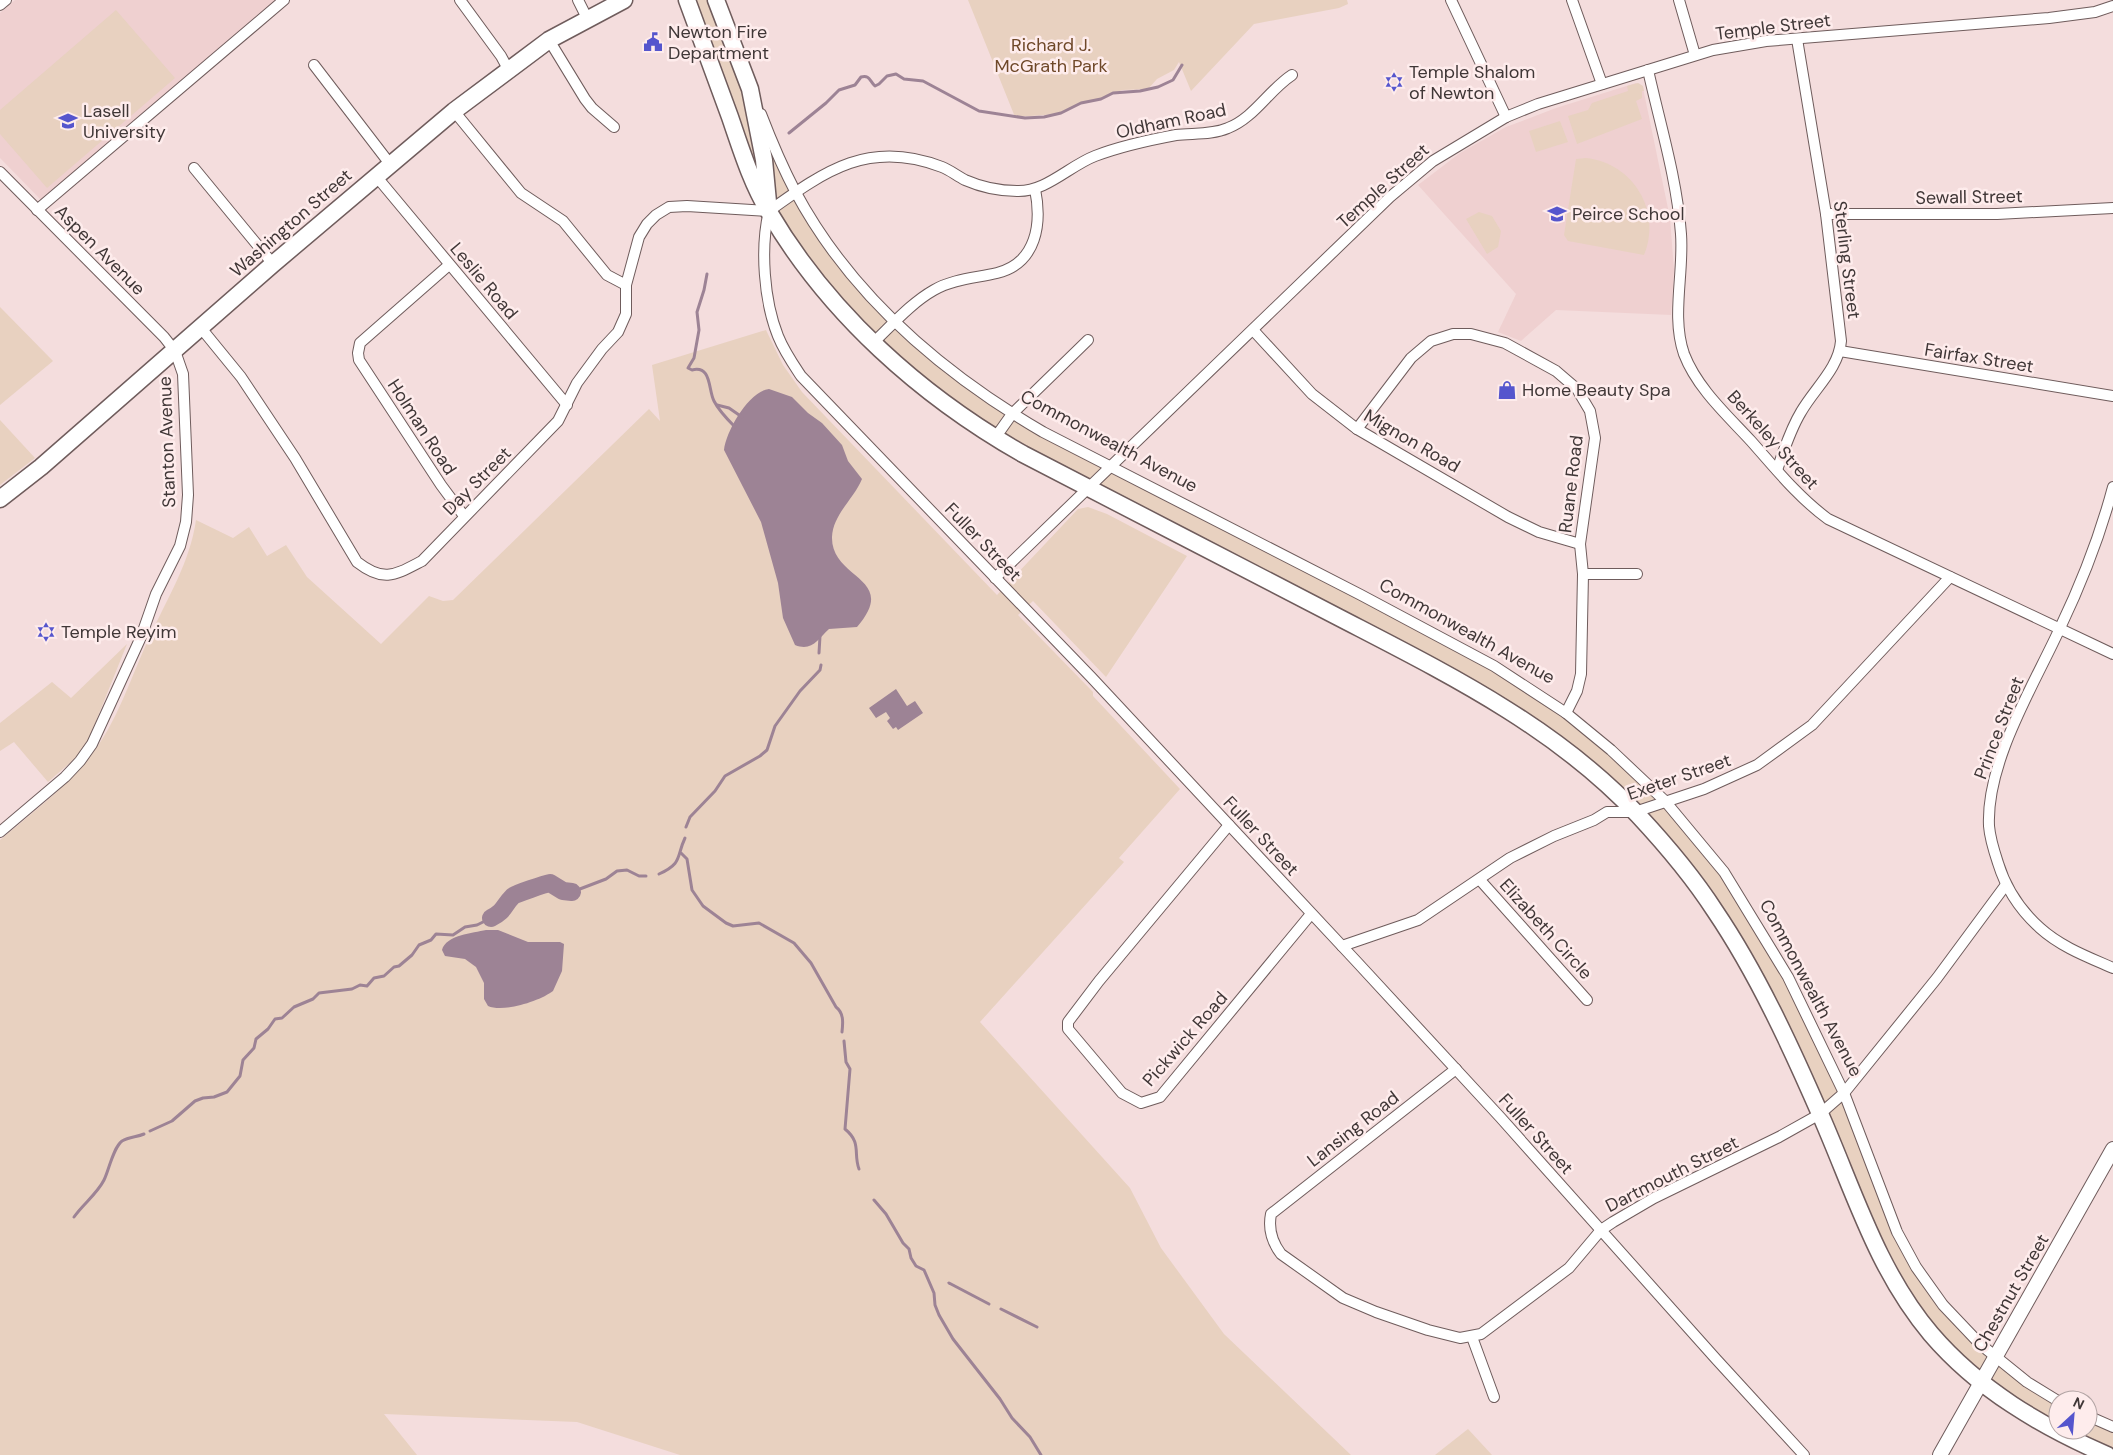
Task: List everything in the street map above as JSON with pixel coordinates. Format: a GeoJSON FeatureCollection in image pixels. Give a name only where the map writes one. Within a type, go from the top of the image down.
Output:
{"type":"FeatureCollection","features":[{"type":"Feature","properties":{"kind":"main road","name":"Washington Street"},"geometry":{"type":"LineString","coordinates":[[0,499],[41,467],[376,176],[454,111],[508,69],[550,40],[587,18],[624,0]]}},
{"type":"Feature","properties":{"kind":"main road"},"geometry":{"type":"LineString","coordinates":[[686,0],[748,168],[769,211],[829,294],[873,343],[922,387],[995,438],[1087,488],[1403,650],[1483,695],[1564,748],[1610,787],[1635,812],[1692,879],[1716,911],[1746,961],[1820,1114],[1865,1224],[1897,1289],[1938,1342],[1981,1384],[2032,1418],[2107,1455]]}},
{"type":"Feature","properties":{"kind":"main road","name":"Commonwealth Avenue"},"geometry":{"type":"LineString","coordinates":[[716,0],[750,89],[764,160],[769,211]]}},
{"type":"Feature","properties":{"kind":"main road","name":"Chestnut Street"},"geometry":{"type":"LineString","coordinates":[[1940,1455],[2113,1149]]}},
{"type":"Feature","properties":{"kind":"street"},"geometry":{"type":"LineString","coordinates":[[0,5],[6,0]]}},
{"type":"Feature","properties":{"kind":"street"},"geometry":{"type":"LineString","coordinates":[[37,210],[284,0]]}},
{"type":"Feature","properties":{"kind":"street"},"geometry":{"type":"LineString","coordinates":[[460,0],[501,56],[508,69]]}},
{"type":"Feature","properties":{"kind":"street"},"geometry":{"type":"LineString","coordinates":[[578,0],[587,18]]}},
{"type":"Feature","properties":{"kind":"street"},"geometry":{"type":"LineString","coordinates":[[1451,0],[1506,117]]}},
{"type":"Feature","properties":{"kind":"street"},"geometry":{"type":"LineString","coordinates":[[1572,0],[1602,84]]}},
{"type":"Feature","properties":{"kind":"street"},"geometry":{"type":"LineString","coordinates":[[1679,0],[1695,55]]}},
{"type":"Feature","properties":{"kind":"street","name":"Temple Street"},"geometry":{"type":"LineString","coordinates":[[995,578],[1406,183],[1454,147],[1506,117],[1695,55],[1749,43],[2049,18],[2095,12],[2113,6]]}},
{"type":"Feature","properties":{"kind":"street","name":"Sterling Street"},"geometry":{"type":"LineString","coordinates":[[1797,38],[1826,214],[1841,341],[1840,351]]}},
{"type":"Feature","properties":{"kind":"street"},"geometry":{"type":"LineString","coordinates":[[550,40],[588,103],[614,127]]}},
{"type":"Feature","properties":{"kind":"street"},"geometry":{"type":"LineString","coordinates":[[314,65],[390,164]]}},
{"type":"Feature","properties":{"kind":"street","name":"Berkeley Street"},"geometry":{"type":"LineString","coordinates":[[1648,70],[1679,217],[1682,254],[1678,330],[1685,355],[1699,382],[1777,470],[1811,506],[1828,519],[2113,654]]}},
{"type":"Feature","properties":{"kind":"street","name":"Oldham Road"},"geometry":{"type":"LineString","coordinates":[[769,211],[834,169],[885,155],[924,160],[982,186],[1018,191],[1035,189],[1076,164],[1110,151],[1162,138],[1227,129],[1246,117],[1275,88],[1292,75]]}},
{"type":"Feature","properties":{"kind":"street","name":"Commonwealth Avenue"},"geometry":{"type":"LineString","coordinates":[[750,89],[778,158],[826,242],[847,269],[895,323],[944,366],[992,402],[1012,414],[1494,666],[1566,713],[1611,750],[1665,801],[1724,872],[1788,977],[1844,1093],[1897,1232],[1916,1267],[1943,1305],[1963,1328],[1996,1358],[2027,1382],[2048,1395]]}},
{"type":"Feature","properties":{"kind":"street"},"geometry":{"type":"LineString","coordinates":[[454,111],[521,193],[563,221],[608,275],[626,285]]}},
{"type":"Feature","properties":{"kind":"street"},"geometry":{"type":"LineString","coordinates":[[194,168],[274,264]]}},
{"type":"Feature","properties":{"kind":"street","name":"Aspen Avenue"},"geometry":{"type":"LineString","coordinates":[[0,172],[168,340],[175,351]]}},
{"type":"Feature","properties":{"kind":"street","name":"Leslie Road"},"geometry":{"type":"LineString","coordinates":[[376,176],[566,405]]}},
{"type":"Feature","properties":{"kind":"street"},"geometry":{"type":"LineString","coordinates":[[873,343],[911,307],[935,290],[958,281],[1010,269],[1021,260],[1031,248],[1036,236],[1039,212],[1035,189]]}},
{"type":"Feature","properties":{"kind":"street","name":"Day Street"},"geometry":{"type":"LineString","coordinates":[[201,328],[241,377],[295,458],[357,562],[369,571],[385,576],[404,571],[422,561],[558,421],[577,383],[602,349],[618,332],[626,314],[626,285],[639,237],[647,224],[656,215],[669,207],[769,211]]}},
{"type":"Feature","properties":{"kind":"street","name":"Sewall Street"},"geometry":{"type":"LineString","coordinates":[[1826,214],[1997,214],[2113,208]]}},
{"type":"Feature","properties":{"kind":"street","name":"Fuller Street"},"geometry":{"type":"LineString","coordinates":[[769,211],[764,230],[767,291],[778,336],[801,376],[817,395],[1091,677],[1342,946],[1456,1069],[1804,1455]]}},
{"type":"Feature","properties":{"kind":"street","name":"Holman Road"},"geometry":{"type":"LineString","coordinates":[[449,265],[360,343],[358,353],[359,360],[464,516]]}},
{"type":"Feature","properties":{"kind":"street","name":"Mignon Road"},"geometry":{"type":"LineString","coordinates":[[1253,330],[1312,394],[1357,428],[1508,517],[1539,532],[1580,544]]}},
{"type":"Feature","properties":{"kind":"street","name":"Ruane Road"},"geometry":{"type":"LineString","coordinates":[[1357,428],[1411,358],[1431,341],[1453,334],[1471,334],[1497,341],[1523,352],[1571,382],[1586,403],[1592,418],[1595,444],[1583,512],[1580,544],[1582,574],[1580,674],[1578,691],[1566,713]]}},
{"type":"Feature","properties":{"kind":"street"},"geometry":{"type":"LineString","coordinates":[[995,438],[1012,414],[1088,340]]}},
{"type":"Feature","properties":{"kind":"street","name":"Stanton Avenue"},"geometry":{"type":"LineString","coordinates":[[0,832],[65,777],[92,744],[141,637],[156,594],[180,546],[186,517],[188,488],[183,374],[175,351]]}},
{"type":"Feature","properties":{"kind":"street"},"geometry":{"type":"LineString","coordinates":[[1777,470],[1792,427],[1835,363],[1840,351]]}},
{"type":"Feature","properties":{"kind":"street","name":"Fairfax Street"},"geometry":{"type":"LineString","coordinates":[[1840,351],[2113,396]]}},
{"type":"Feature","properties":{"kind":"street","name":"Prince Street"},"geometry":{"type":"LineString","coordinates":[[2113,487],[2098,538],[2060,629],[2014,727],[1993,786],[1989,826],[1992,845],[2005,886],[2015,900],[2041,929],[2076,952],[2113,968]]}},
{"type":"Feature","properties":{"kind":"street"},"geometry":{"type":"LineString","coordinates":[[1582,574],[1637,574]]}},
{"type":"Feature","properties":{"kind":"street","name":"Exeter Street"},"geometry":{"type":"LineString","coordinates":[[1342,946],[1418,920],[1510,858],[1532,846],[1594,820],[1607,812],[1635,812],[1704,789],[1757,766],[1812,725],[1950,577]]}},
{"type":"Feature","properties":{"kind":"street","name":"Pickwick Road"},"geometry":{"type":"LineString","coordinates":[[1229,825],[1099,981],[1068,1022],[1068,1030],[1122,1093],[1141,1103],[1160,1098],[1311,914]]}},
{"type":"Feature","properties":{"kind":"street","name":"Elizabeth Circle"},"geometry":{"type":"LineString","coordinates":[[1480,880],[1587,1000]]}},
{"type":"Feature","properties":{"kind":"street","name":"Dartmouth Street"},"geometry":{"type":"LineString","coordinates":[[1472,1337],[1481,1334],[1569,1268],[1601,1230],[1654,1198],[1779,1138],[1820,1114],[1844,1093],[1937,978],[2005,886]]}},
{"type":"Feature","properties":{"kind":"street","name":"Lansing Road"},"geometry":{"type":"LineString","coordinates":[[1456,1069],[1270,1214],[1270,1232],[1274,1244],[1281,1254],[1343,1298],[1428,1330],[1460,1338],[1472,1337]]}},
{"type":"Feature","properties":{"kind":"street"},"geometry":{"type":"LineString","coordinates":[[1472,1337],[1494,1397]]}},
{"type":"Feature","properties":{"kind":"street"},"geometry":{"type":"LineString","coordinates":[[2098,1420],[2113,1427]]}},
{"type":"Feature","properties":{"kind":"shaded area","name":"Lasell University"},"geometry":{"type":"Polygon","coordinates":[[[15,0],[277,0],[41,200],[0,158],[0,13],[15,0]]]}},
{"type":"Feature","properties":{"kind":"shaded area","name":"Peirce School"},"geometry":{"type":"Polygon","coordinates":[[[1636,83],[1640,84],[1643,88],[1670,218],[1674,270],[1671,315],[1556,310],[1521,341],[1498,332],[1516,294],[1418,185],[1460,153],[1506,127],[1556,108],[1636,83]]]}},
{"type":"Feature","properties":{"kind":"shaded area"},"geometry":{"type":"Polygon","coordinates":[[[769,389],[792,397],[808,413],[822,423],[842,445],[848,461],[862,479],[836,521],[832,537],[835,551],[842,562],[868,588],[871,598],[868,611],[857,627],[829,629],[814,643],[806,647],[795,645],[783,618],[778,583],[761,522],[724,450],[729,433],[746,404],[761,391],[769,389]]]}},
{"type":"Feature","properties":{"kind":"shaded area"},"geometry":{"type":"Polygon","coordinates":[[[896,689],[907,706],[915,701],[923,713],[898,730],[896,727],[893,729],[887,721],[890,718],[886,712],[876,718],[869,708],[896,689]]]}},
{"type":"Feature","properties":{"kind":"shaded area"},"geometry":{"type":"Polygon","coordinates":[[[486,930],[498,930],[528,942],[560,942],[564,944],[562,971],[553,991],[539,999],[521,1005],[503,1008],[488,1006],[484,999],[484,983],[476,967],[465,959],[445,956],[442,950],[454,938],[486,930]]]}},
{"type":"Feature","properties":{"kind":"green space"},"geometry":{"type":"Polygon","coordinates":[[[687,0],[718,0],[744,74],[773,146],[796,193],[819,231],[873,299],[936,358],[1006,409],[1043,432],[1361,595],[1494,666],[1566,713],[1611,750],[1665,801],[1724,872],[1788,977],[1844,1093],[1897,1232],[1916,1267],[1943,1305],[1979,1344],[2027,1382],[2048,1395],[2048,1426],[1989,1389],[1969,1373],[1932,1336],[1913,1312],[1882,1259],[1869,1232],[1806,1081],[1770,1006],[1750,970],[1707,901],[1682,868],[1623,800],[1599,777],[1562,747],[1480,693],[1337,616],[1023,454],[985,431],[914,379],[849,318],[820,285],[793,249],[769,212],[757,189],[687,0]]]}},
{"type":"Feature","properties":{"kind":"green space","name":"Richard J. McGrath Park"},"geometry":{"type":"Polygon","coordinates":[[[968,0],[1347,0],[1348,4],[1339,8],[1254,24],[1191,91],[1179,62],[1174,70],[1157,79],[1148,89],[1122,90],[1103,98],[1082,103],[1058,114],[1015,117],[968,0]]]}},
{"type":"Feature","properties":{"kind":"green space"},"geometry":{"type":"Polygon","coordinates":[[[116,10],[175,78],[47,188],[0,134],[0,110],[116,10]]]}},
{"type":"Feature","properties":{"kind":"green space"},"geometry":{"type":"Polygon","coordinates":[[[1638,83],[1643,86],[1644,91],[1642,91],[1642,98],[1636,101],[1642,119],[1577,144],[1568,116],[1588,110],[1592,103],[1628,91],[1627,86],[1638,83]]]}},
{"type":"Feature","properties":{"kind":"green space"},"geometry":{"type":"Polygon","coordinates":[[[1560,121],[1568,142],[1536,152],[1529,131],[1560,121]]]}},
{"type":"Feature","properties":{"kind":"green space"},"geometry":{"type":"Polygon","coordinates":[[[1586,158],[1603,162],[1617,169],[1630,179],[1639,192],[1646,206],[1649,222],[1649,238],[1644,255],[1568,241],[1564,235],[1576,159],[1586,158]]]}},
{"type":"Feature","properties":{"kind":"green space"},"geometry":{"type":"Polygon","coordinates":[[[1479,212],[1492,216],[1501,231],[1498,247],[1487,254],[1466,219],[1479,212]]]}},
{"type":"Feature","properties":{"kind":"green space"},"geometry":{"type":"Polygon","coordinates":[[[0,307],[53,361],[0,405],[0,307]]]}},
{"type":"Feature","properties":{"kind":"green space"},"geometry":{"type":"Polygon","coordinates":[[[766,330],[783,365],[802,392],[997,595],[1078,509],[1088,507],[1107,514],[1187,556],[1106,677],[1033,601],[1018,615],[1093,692],[1093,696],[1180,789],[1119,858],[1124,862],[980,1022],[1130,1188],[1161,1248],[1224,1334],[1351,1455],[680,1455],[577,1422],[384,1414],[417,1455],[0,1455],[0,840],[69,780],[99,744],[116,714],[150,636],[178,579],[189,550],[196,520],[233,538],[249,527],[267,556],[286,545],[307,577],[381,644],[429,596],[443,601],[453,600],[649,409],[660,421],[652,365],[766,330]]]}},
{"type":"Feature","properties":{"kind":"green space"},"geometry":{"type":"Polygon","coordinates":[[[0,420],[35,458],[0,485],[0,420]]]}},
{"type":"Feature","properties":{"kind":"green space"},"geometry":{"type":"Polygon","coordinates":[[[127,644],[90,736],[80,754],[48,782],[14,742],[0,751],[0,723],[52,682],[71,698],[127,644]]]}},
{"type":"Feature","properties":{"kind":"green space"},"geometry":{"type":"Polygon","coordinates":[[[2098,1420],[2113,1427],[2113,1455],[2101,1452],[2075,1440],[2098,1440],[2098,1420]]]}},
{"type":"Feature","properties":{"kind":"green space"},"geometry":{"type":"Polygon","coordinates":[[[1468,1429],[1492,1455],[1435,1455],[1468,1429]]]}},
{"type":"Feature","properties":{"kind":"waterway"},"geometry":{"type":"LineString","coordinates":[[789,133],[839,90],[855,85],[861,77],[868,77],[875,86],[887,76],[896,74],[904,79],[923,81],[979,111],[1025,118],[1044,117],[1061,113],[1081,103],[1101,99],[1113,93],[1140,91],[1158,87],[1173,80],[1182,65]]}},
{"type":"Feature","properties":{"kind":"waterway"},"geometry":{"type":"LineString","coordinates":[[707,274],[697,312],[699,330],[694,358],[688,368],[703,371],[716,405],[735,427]]}},
{"type":"Feature","properties":{"kind":"waterway"},"geometry":{"type":"LineString","coordinates":[[717,405],[729,408],[742,417]]}},
{"type":"Feature","properties":{"kind":"waterway"},"geometry":{"type":"LineString","coordinates":[[819,653],[820,636]]}},
{"type":"Feature","properties":{"kind":"waterway"},"geometry":{"type":"LineString","coordinates":[[686,827],[690,817],[715,791],[725,776],[767,750],[775,726],[800,691],[820,670],[821,665]]}},
{"type":"Feature","properties":{"kind":"waterway"},"geometry":{"type":"LineString","coordinates":[[659,874],[667,870],[678,859],[685,838]]}},
{"type":"Feature","properties":{"kind":"waterway"},"geometry":{"type":"LineString","coordinates":[[681,853],[687,859],[692,890],[703,906],[733,926],[759,923],[794,943],[811,963],[836,1007],[839,1009],[843,1022],[842,1032]]}},
{"type":"Feature","properties":{"kind":"waterway"},"geometry":{"type":"LineString","coordinates":[[572,892],[606,879],[617,871],[627,870],[639,876],[646,876]]}},
{"type":"Feature","properties":{"kind":"waterway"},"geometry":{"type":"LineString","coordinates":[[491,918],[501,911],[513,896],[542,885],[550,883],[563,891],[572,892]]}},
{"type":"Feature","properties":{"kind":"waterway"},"geometry":{"type":"LineString","coordinates":[[150,1131],[172,1121],[195,1101],[227,1092],[240,1076],[243,1060],[254,1048],[256,1039],[268,1029],[275,1019],[282,1018],[294,1007],[313,999],[319,993],[352,989],[360,985],[367,986],[374,978],[384,976],[394,967],[399,966],[412,955],[419,945],[431,940],[436,934],[453,935],[465,927],[477,925],[491,918]]}},
{"type":"Feature","properties":{"kind":"waterway"},"geometry":{"type":"LineString","coordinates":[[844,1041],[846,1062],[850,1069],[845,1129],[854,1139],[859,1169]]}},
{"type":"Feature","properties":{"kind":"waterway"},"geometry":{"type":"LineString","coordinates":[[74,1217],[101,1185],[119,1144],[122,1141],[144,1134]]}},
{"type":"Feature","properties":{"kind":"waterway"},"geometry":{"type":"LineString","coordinates":[[874,1200],[886,1214],[903,1243],[909,1249],[911,1258],[916,1266],[924,1270],[934,1293],[935,1305],[939,1315],[953,1339],[1000,1399],[1012,1418],[1030,1437],[1041,1455]]}},
{"type":"Feature","properties":{"kind":"waterway"},"geometry":{"type":"LineString","coordinates":[[949,1283],[989,1304]]}},
{"type":"Feature","properties":{"kind":"waterway"},"geometry":{"type":"LineString","coordinates":[[1001,1309],[1037,1327]]}},
{"type":"Feature","properties":{"kind":"place","name":"Newton Fire Department"},"geometry":{"type":"Point","coordinates":[653,42]}},
{"type":"Feature","properties":{"kind":"place","name":"Temple Shalom of Newton"},"geometry":{"type":"Point","coordinates":[1394,82]}},
{"type":"Feature","properties":{"kind":"place","name":"Lasell University"},"geometry":{"type":"Point","coordinates":[68,121]}},
{"type":"Feature","properties":{"kind":"place","name":"Peirce School"},"geometry":{"type":"Point","coordinates":[1557,214]}},
{"type":"Feature","properties":{"kind":"place","name":"Home Beauty Spa"},"geometry":{"type":"Point","coordinates":[1507,390]}},
{"type":"Feature","properties":{"kind":"place","name":"Temple Reyim"},"geometry":{"type":"Point","coordinates":[46,632]}}]}
